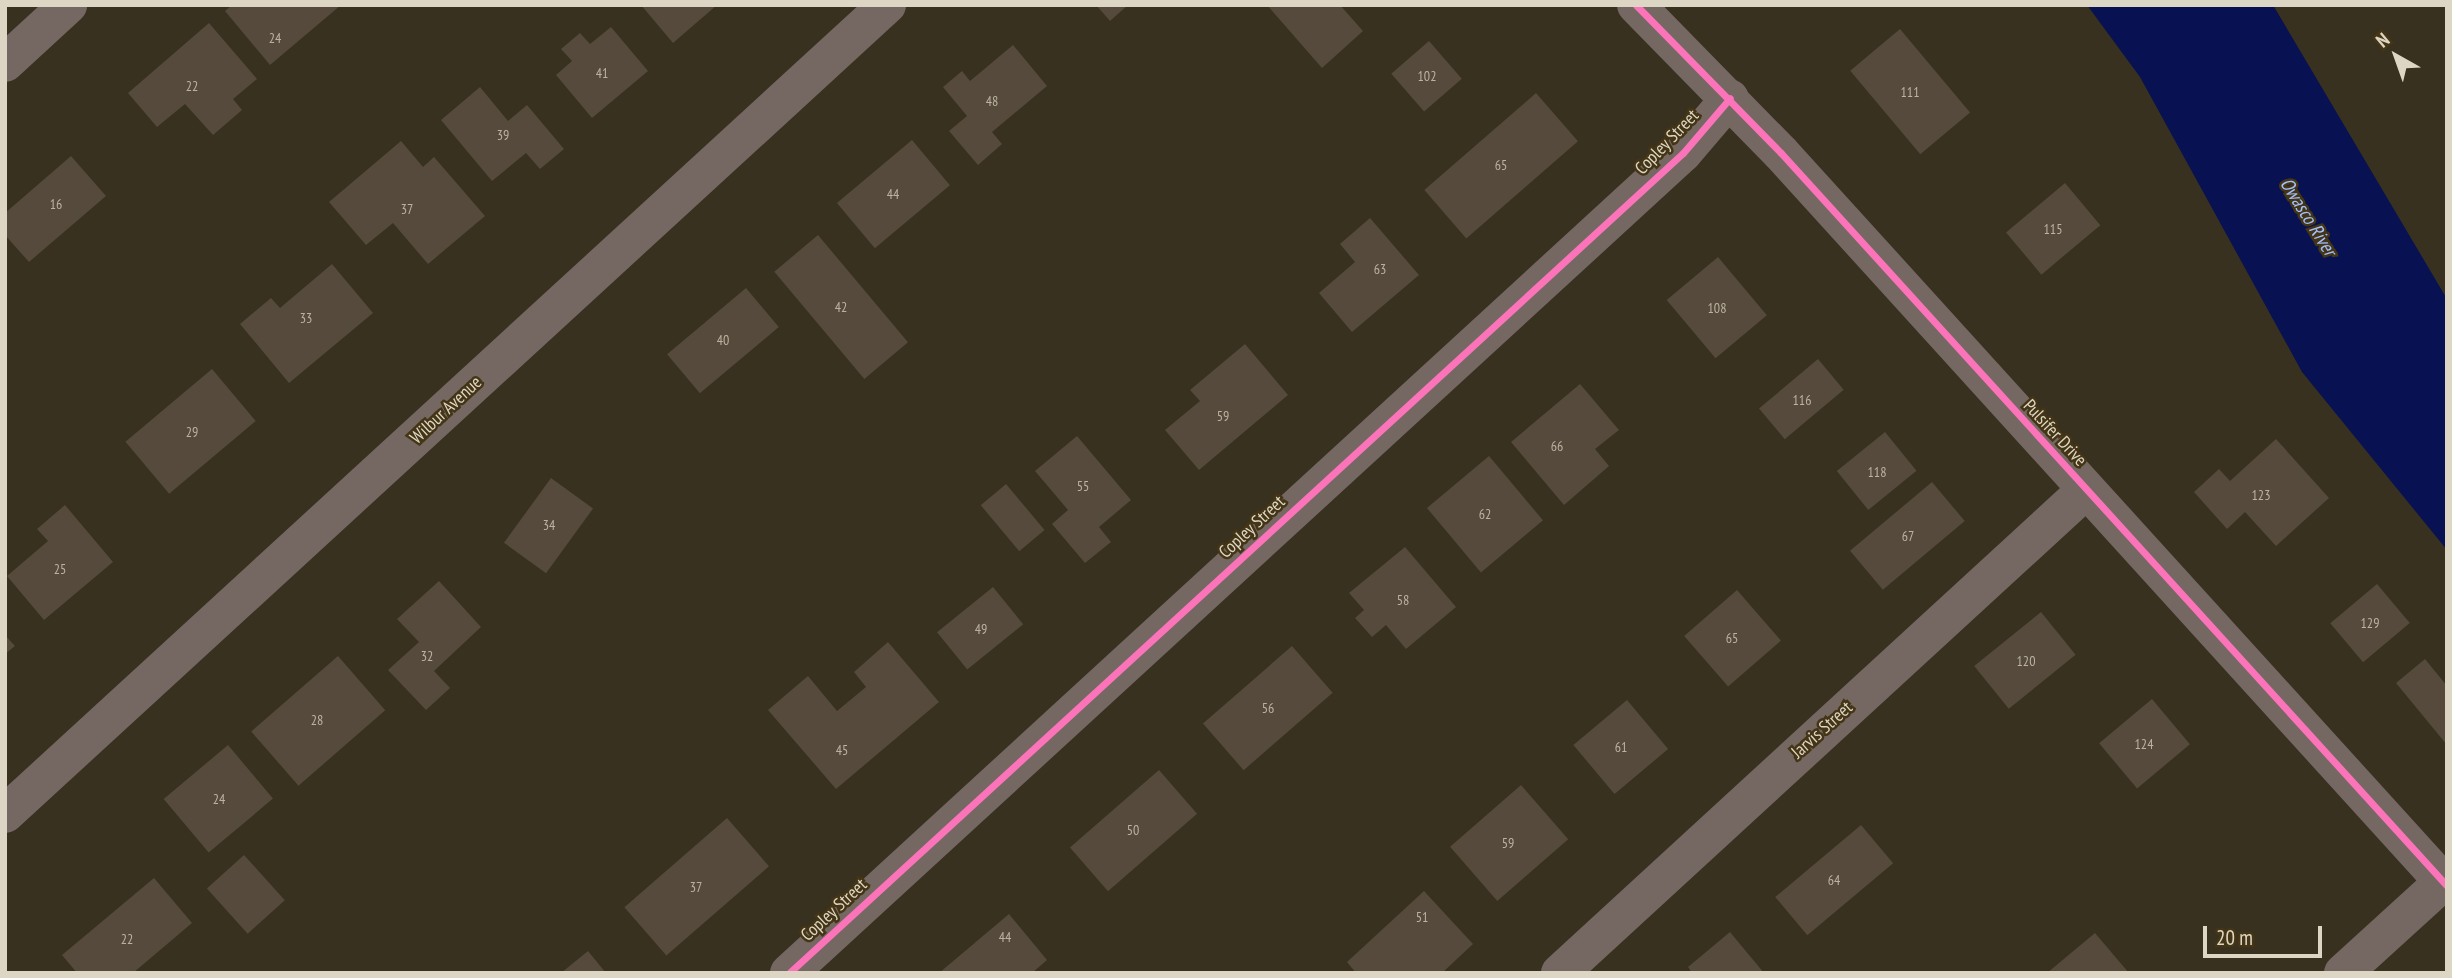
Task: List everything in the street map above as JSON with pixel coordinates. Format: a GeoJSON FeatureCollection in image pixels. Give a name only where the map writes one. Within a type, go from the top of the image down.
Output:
{"type":"FeatureCollection","features":[{"type":"Feature","properties":{"kind":"street"},"geometry":{"type":"LineString","coordinates":[[5,63],[68,5]]}},
{"type":"Feature","properties":{"kind":"street","name":"Wilbur Avenue"},"geometry":{"type":"LineString","coordinates":[[5,814],[887,5]]}},
{"type":"Feature","properties":{"kind":"street","name":"Pulsifer Drive"},"geometry":{"type":"LineString","coordinates":[[1636,5],[1730,98],[2445,884]]}},
{"type":"Feature","properties":{"kind":"street","name":"Copley Street"},"geometry":{"type":"LineString","coordinates":[[789,973],[1683,153],[1730,98]]}},
{"type":"Feature","properties":{"kind":"street","name":"Jarvis Street"},"geometry":{"type":"LineString","coordinates":[[1560,973],[2086,490]]}},
{"type":"Feature","properties":{"kind":"street"},"geometry":{"type":"LineString","coordinates":[[2343,973],[2445,884]]}},
{"type":"Feature","properties":{"kind":"water","name":"Owasco River"},"geometry":{"type":"Polygon","coordinates":[[[2087,5],[2273,5],[2447,299],[2447,550],[2302,372],[2140,77],[2087,5]]]}},
{"type":"Feature","properties":{"kind":"building"},"geometry":{"type":"Polygon","coordinates":[[[232,5],[341,5],[270,65],[225,11],[232,5]]]}},
{"type":"Feature","properties":{"kind":"building"},"geometry":{"type":"Polygon","coordinates":[[[641,5],[717,5],[673,43],[641,5]]]}},
{"type":"Feature","properties":{"kind":"building"},"geometry":{"type":"Polygon","coordinates":[[[1096,5],[1128,5],[1110,21],[1096,5]]]}},
{"type":"Feature","properties":{"kind":"building"},"geometry":{"type":"Polygon","coordinates":[[[1267,5],[1340,5],[1363,31],[1322,68],[1267,5]]]}},
{"type":"Feature","properties":{"kind":"building"},"geometry":{"type":"Polygon","coordinates":[[[209,23],[257,79],[233,99],[242,110],[213,135],[185,104],[157,127],[128,93],[209,23]]]}},
{"type":"Feature","properties":{"kind":"building"},"geometry":{"type":"Polygon","coordinates":[[[611,27],[648,71],[592,118],[556,75],[572,61],[561,49],[580,33],[590,44],[611,27]]]}},
{"type":"Feature","properties":{"kind":"building"},"geometry":{"type":"Polygon","coordinates":[[[1900,29],[1970,112],[1920,154],[1850,71],[1900,29]]]}},
{"type":"Feature","properties":{"kind":"building"},"geometry":{"type":"Polygon","coordinates":[[[1429,41],[1462,79],[1424,112],[1391,74],[1429,41]]]}},
{"type":"Feature","properties":{"kind":"building"},"geometry":{"type":"Polygon","coordinates":[[[1013,45],[1047,86],[992,132],[1002,144],[978,165],[949,131],[967,116],[943,87],[962,71],[970,81],[1013,45]]]}},
{"type":"Feature","properties":{"kind":"building"},"geometry":{"type":"Polygon","coordinates":[[[480,87],[508,121],[527,105],[564,149],[540,169],[526,153],[492,181],[441,120],[480,87]]]}},
{"type":"Feature","properties":{"kind":"building"},"geometry":{"type":"Polygon","coordinates":[[[1536,93],[1578,141],[1466,238],[1424,190],[1536,93]]]}},
{"type":"Feature","properties":{"kind":"building"},"geometry":{"type":"Polygon","coordinates":[[[912,140],[950,185],[875,248],[837,203],[912,140]]]}},
{"type":"Feature","properties":{"kind":"building"},"geometry":{"type":"Polygon","coordinates":[[[401,141],[423,167],[434,157],[485,216],[428,264],[393,223],[366,245],[329,202],[401,141]]]}},
{"type":"Feature","properties":{"kind":"building"},"geometry":{"type":"Polygon","coordinates":[[[71,156],[106,196],[29,262],[5,235],[5,213],[71,156]]]}},
{"type":"Feature","properties":{"kind":"building"},"geometry":{"type":"Polygon","coordinates":[[[2065,183],[2100,225],[2041,275],[2006,232],[2065,183]]]}},
{"type":"Feature","properties":{"kind":"building"},"geometry":{"type":"Polygon","coordinates":[[[1370,218],[1419,275],[1352,332],[1319,293],[1355,262],[1340,244],[1370,218]]]}},
{"type":"Feature","properties":{"kind":"building"},"geometry":{"type":"Polygon","coordinates":[[[818,235],[908,342],[864,379],[774,272],[818,235]]]}},
{"type":"Feature","properties":{"kind":"building"},"geometry":{"type":"Polygon","coordinates":[[[1718,257],[1767,315],[1716,358],[1667,300],[1718,257]]]}},
{"type":"Feature","properties":{"kind":"building"},"geometry":{"type":"Polygon","coordinates":[[[332,264],[373,313],[289,383],[240,324],[271,298],[280,308],[332,264]]]}},
{"type":"Feature","properties":{"kind":"building"},"geometry":{"type":"Polygon","coordinates":[[[746,288],[779,327],[700,393],[667,354],[746,288]]]}},
{"type":"Feature","properties":{"kind":"building"},"geometry":{"type":"Polygon","coordinates":[[[1245,344],[1288,395],[1199,470],[1165,430],[1200,401],[1190,390],[1245,344]]]}},
{"type":"Feature","properties":{"kind":"building"},"geometry":{"type":"Polygon","coordinates":[[[1818,359],[1844,390],[1785,439],[1759,408],[1818,359]]]}},
{"type":"Feature","properties":{"kind":"building"},"geometry":{"type":"Polygon","coordinates":[[[212,369],[256,421],[169,494],[125,442],[212,369]]]}},
{"type":"Feature","properties":{"kind":"building"},"geometry":{"type":"Polygon","coordinates":[[[1580,384],[1619,430],[1595,449],[1609,466],[1564,505],[1511,442],[1580,384]]]}},
{"type":"Feature","properties":{"kind":"building"},"geometry":{"type":"Polygon","coordinates":[[[1885,432],[1916,471],[1868,510],[1837,471],[1885,432]]]}},
{"type":"Feature","properties":{"kind":"building"},"geometry":{"type":"Polygon","coordinates":[[[1077,436],[1131,500],[1099,527],[1111,542],[1085,563],[1052,524],[1068,510],[1035,471],[1077,436]]]}},
{"type":"Feature","properties":{"kind":"building"},"geometry":{"type":"Polygon","coordinates":[[[2276,439],[2329,498],[2276,546],[2245,512],[2227,529],[2194,492],[2219,469],[2230,481],[2276,439]]]}},
{"type":"Feature","properties":{"kind":"building"},"geometry":{"type":"Polygon","coordinates":[[[1489,456],[1543,520],[1481,572],[1427,508],[1489,456]]]}},
{"type":"Feature","properties":{"kind":"building"},"geometry":{"type":"Polygon","coordinates":[[[551,478],[593,509],[546,573],[504,543],[551,478]]]}},
{"type":"Feature","properties":{"kind":"building"},"geometry":{"type":"Polygon","coordinates":[[[1932,482],[1965,521],[1883,590],[1850,551],[1932,482]]]}},
{"type":"Feature","properties":{"kind":"building"},"geometry":{"type":"Polygon","coordinates":[[[1006,484],[1045,530],[1019,551],[981,505],[1006,484]]]}},
{"type":"Feature","properties":{"kind":"building"},"geometry":{"type":"Polygon","coordinates":[[[65,505],[113,562],[44,620],[7,576],[48,541],[37,529],[65,505]]]}},
{"type":"Feature","properties":{"kind":"building"},"geometry":{"type":"Polygon","coordinates":[[[1405,547],[1456,607],[1406,649],[1386,625],[1372,637],[1355,618],[1364,610],[1349,593],[1405,547]]]}},
{"type":"Feature","properties":{"kind":"building"},"geometry":{"type":"Polygon","coordinates":[[[439,581],[481,627],[434,671],[450,688],[426,710],[388,670],[419,642],[397,619],[439,581]]]}},
{"type":"Feature","properties":{"kind":"building"},"geometry":{"type":"Polygon","coordinates":[[[2377,584],[2410,623],[2363,662],[2330,623],[2377,584]]]}},
{"type":"Feature","properties":{"kind":"building"},"geometry":{"type":"Polygon","coordinates":[[[993,587],[1023,624],[967,670],[937,632],[993,587]]]}},
{"type":"Feature","properties":{"kind":"building"},"geometry":{"type":"Polygon","coordinates":[[[1737,590],[1781,641],[1728,686],[1684,636],[1737,590]]]}},
{"type":"Feature","properties":{"kind":"building"},"geometry":{"type":"Polygon","coordinates":[[[2041,612],[2076,655],[2009,709],[1974,666],[2041,612]]]}},
{"type":"Feature","properties":{"kind":"building"},"geometry":{"type":"Polygon","coordinates":[[[5,635],[15,646],[5,654],[5,635]]]}},
{"type":"Feature","properties":{"kind":"building"},"geometry":{"type":"Polygon","coordinates":[[[888,642],[939,702],[836,789],[768,710],[808,676],[837,711],[866,687],[854,672],[888,642]]]}},
{"type":"Feature","properties":{"kind":"building"},"geometry":{"type":"Polygon","coordinates":[[[1292,646],[1333,693],[1244,770],[1203,723],[1292,646]]]}},
{"type":"Feature","properties":{"kind":"building"},"geometry":{"type":"Polygon","coordinates":[[[338,656],[385,710],[298,786],[251,731],[338,656]]]}},
{"type":"Feature","properties":{"kind":"building"},"geometry":{"type":"Polygon","coordinates":[[[2425,659],[2447,686],[2447,745],[2396,683],[2425,659]]]}},
{"type":"Feature","properties":{"kind":"building"},"geometry":{"type":"Polygon","coordinates":[[[2152,699],[2190,744],[2137,789],[2099,743],[2152,699]]]}},
{"type":"Feature","properties":{"kind":"building"},"geometry":{"type":"Polygon","coordinates":[[[1627,700],[1668,749],[1615,794],[1573,745],[1627,700]]]}},
{"type":"Feature","properties":{"kind":"building"},"geometry":{"type":"Polygon","coordinates":[[[228,745],[273,799],[209,853],[164,799],[228,745]]]}},
{"type":"Feature","properties":{"kind":"building"},"geometry":{"type":"Polygon","coordinates":[[[1159,770],[1197,814],[1108,891],[1070,847],[1159,770]]]}},
{"type":"Feature","properties":{"kind":"building"},"geometry":{"type":"Polygon","coordinates":[[[1521,785],[1568,839],[1497,901],[1450,847],[1521,785]]]}},
{"type":"Feature","properties":{"kind":"building"},"geometry":{"type":"Polygon","coordinates":[[[727,818],[769,866],[666,956],[624,907],[727,818]]]}},
{"type":"Feature","properties":{"kind":"building"},"geometry":{"type":"Polygon","coordinates":[[[1861,825],[1893,863],[1807,935],[1775,897],[1861,825]]]}},
{"type":"Feature","properties":{"kind":"building"},"geometry":{"type":"Polygon","coordinates":[[[244,855],[285,900],[248,934],[207,888],[244,855]]]}},
{"type":"Feature","properties":{"kind":"building"},"geometry":{"type":"Polygon","coordinates":[[[154,878],[192,923],[133,973],[77,973],[62,955],[154,878]]]}},
{"type":"Feature","properties":{"kind":"building"},"geometry":{"type":"Polygon","coordinates":[[[1424,891],[1473,944],[1442,973],[1356,973],[1347,962],[1424,891]]]}},
{"type":"Feature","properties":{"kind":"building"},"geometry":{"type":"Polygon","coordinates":[[[1009,914],[1047,960],[1032,973],[939,973],[1009,914]]]}},
{"type":"Feature","properties":{"kind":"building"},"geometry":{"type":"Polygon","coordinates":[[[1730,932],[1764,973],[1692,973],[1688,967],[1730,932]]]}},
{"type":"Feature","properties":{"kind":"building"},"geometry":{"type":"Polygon","coordinates":[[[2095,933],[2129,973],[2047,973],[2095,933]]]}},
{"type":"Feature","properties":{"kind":"building"},"geometry":{"type":"Polygon","coordinates":[[[588,951],[606,973],[561,973],[588,951]]]}},
{"type":"Feature","properties":{"kind":"cycle path"},"geometry":{"type":"LineString","coordinates":[[1636,5],[1781,153],[2447,886]]}},
{"type":"Feature","properties":{"kind":"cycle path"},"geometry":{"type":"LineString","coordinates":[[789,973],[1683,153],[1730,98]]}}]}
